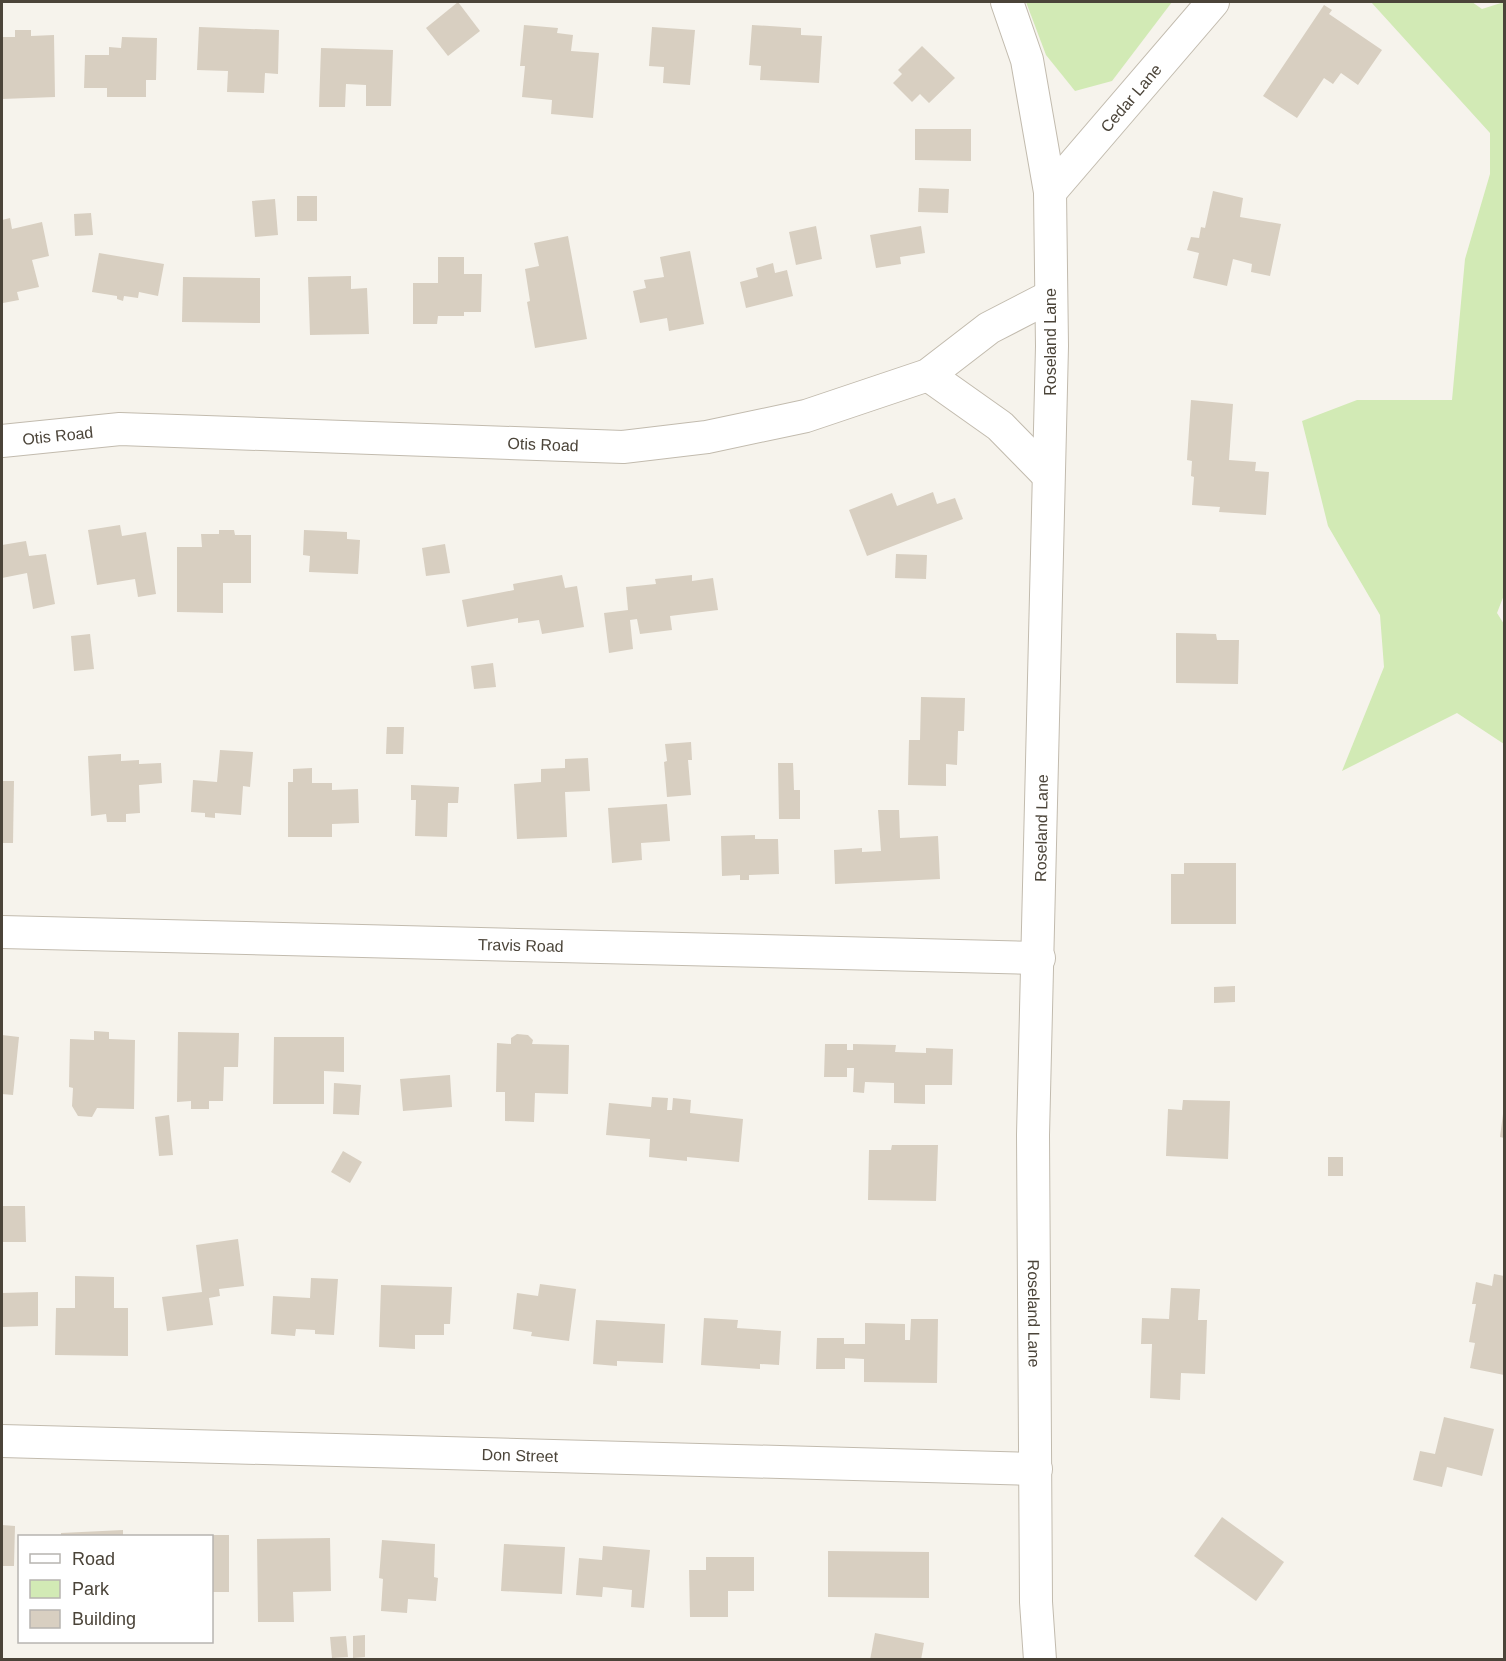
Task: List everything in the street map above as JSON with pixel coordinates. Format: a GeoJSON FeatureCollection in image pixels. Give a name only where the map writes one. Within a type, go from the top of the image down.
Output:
{"type":"FeatureCollection","features":[{"type":"Feature","properties":{"kind":"street","name":"Roseland Lane"},"geometry":{"type":"LineString","coordinates":[[1007,2],[1027,60],[1050,192],[1052,346],[1033,1135],[1036,1602],[1040,1659]]}},
{"type":"Feature","properties":{"kind":"street","name":"Cedar Lane"},"geometry":{"type":"LineString","coordinates":[[1050,192],[1213,2]]}},
{"type":"Feature","properties":{"kind":"street","name":"Otis Road"},"geometry":{"type":"LineString","coordinates":[[2,441],[120,429],[623,447],[707,437],[806,416],[928,375],[989,328],[1051,296]]}},
{"type":"Feature","properties":{"kind":"street"},"geometry":{"type":"LineString","coordinates":[[928,375],[1000,426],[1048,475]]}},
{"type":"Feature","properties":{"kind":"street","name":"Travis Road"},"geometry":{"type":"LineString","coordinates":[[2,932],[1039,958]]}},
{"type":"Feature","properties":{"kind":"street","name":"Don Street"},"geometry":{"type":"LineString","coordinates":[[2,1441],[1036,1469]]}},
{"type":"Feature","properties":{"kind":"green space"},"geometry":{"type":"Polygon","coordinates":[[[1026,2],[1172,2],[1112,81],[1075,91],[1046,55],[1026,2]]]}},
{"type":"Feature","properties":{"kind":"green space"},"geometry":{"type":"Polygon","coordinates":[[[1371,2],[1472,2],[1482,9],[1504,2],[1504,595],[1497,613],[1504,624],[1504,744],[1457,713],[1342,771],[1384,667],[1380,615],[1328,526],[1302,421],[1357,400],[1452,400],[1465,259],[1490,174],[1490,133],[1371,2]]]}},
{"type":"Feature","properties":{"kind":"building"},"geometry":{"type":"Polygon","coordinates":[[[458,2],[480,31],[448,56],[426,28],[458,2]]]}},
{"type":"Feature","properties":{"kind":"building"},"geometry":{"type":"Polygon","coordinates":[[[1324,5],[1332,10],[1329,14],[1382,50],[1358,85],[1341,73],[1333,84],[1324,78],[1297,118],[1263,96],[1324,5]]]}},
{"type":"Feature","properties":{"kind":"building"},"geometry":{"type":"Polygon","coordinates":[[[524,25],[558,28],[557,33],[573,35],[571,51],[599,53],[593,118],[551,114],[552,100],[522,97],[525,66],[520,66],[524,25]]]}},
{"type":"Feature","properties":{"kind":"building"},"geometry":{"type":"Polygon","coordinates":[[[752,25],[801,28],[801,35],[822,36],[819,83],[760,80],[761,66],[749,65],[752,25]]]}},
{"type":"Feature","properties":{"kind":"building"},"geometry":{"type":"Polygon","coordinates":[[[199,27],[279,30],[278,74],[265,73],[264,93],[227,92],[228,71],[197,70],[199,27]]]}},
{"type":"Feature","properties":{"kind":"building"},"geometry":{"type":"Polygon","coordinates":[[[652,27],[695,30],[690,85],[663,83],[664,67],[649,66],[652,27]]]}},
{"type":"Feature","properties":{"kind":"building"},"geometry":{"type":"Polygon","coordinates":[[[15,30],[31,30],[31,36],[54,35],[55,97],[2,99],[2,37],[15,37],[15,30]]]}},
{"type":"Feature","properties":{"kind":"building"},"geometry":{"type":"Polygon","coordinates":[[[122,37],[157,38],[156,80],[146,80],[146,97],[107,97],[107,88],[84,88],[85,55],[109,55],[109,47],[121,48],[122,37]]]}},
{"type":"Feature","properties":{"kind":"building"},"geometry":{"type":"Polygon","coordinates":[[[922,46],[955,78],[929,103],[920,94],[912,102],[893,83],[902,74],[898,70],[922,46]]]}},
{"type":"Feature","properties":{"kind":"building"},"geometry":{"type":"Polygon","coordinates":[[[321,48],[393,50],[391,106],[366,106],[366,85],[346,84],[345,107],[319,107],[321,48]]]}},
{"type":"Feature","properties":{"kind":"building"},"geometry":{"type":"Polygon","coordinates":[[[915,129],[971,129],[971,161],[915,160],[915,129]]]}},
{"type":"Feature","properties":{"kind":"building"},"geometry":{"type":"Polygon","coordinates":[[[919,188],[949,189],[948,213],[918,212],[919,188]]]}},
{"type":"Feature","properties":{"kind":"building"},"geometry":{"type":"Polygon","coordinates":[[[1213,191],[1243,198],[1240,217],[1281,224],[1270,276],[1251,272],[1252,264],[1233,259],[1227,286],[1193,278],[1199,253],[1187,250],[1191,237],[1199,238],[1201,227],[1205,228],[1213,191]]]}},
{"type":"Feature","properties":{"kind":"building"},"geometry":{"type":"Polygon","coordinates":[[[297,196],[317,196],[317,221],[297,221],[297,196]]]}},
{"type":"Feature","properties":{"kind":"building"},"geometry":{"type":"Polygon","coordinates":[[[275,199],[278,235],[255,237],[252,201],[275,199]]]}},
{"type":"Feature","properties":{"kind":"building"},"geometry":{"type":"Polygon","coordinates":[[[91,213],[93,235],[75,236],[74,214],[91,213]]]}},
{"type":"Feature","properties":{"kind":"building"},"geometry":{"type":"Polygon","coordinates":[[[10,218],[12,229],[42,222],[49,256],[32,260],[39,287],[17,292],[19,300],[3,303],[2,220],[10,218]]]}},
{"type":"Feature","properties":{"kind":"building"},"geometry":{"type":"Polygon","coordinates":[[[816,226],[822,259],[796,265],[789,232],[816,226]]]}},
{"type":"Feature","properties":{"kind":"building"},"geometry":{"type":"Polygon","coordinates":[[[921,226],[925,253],[900,257],[901,264],[876,268],[870,235],[921,226]]]}},
{"type":"Feature","properties":{"kind":"building"},"geometry":{"type":"Polygon","coordinates":[[[568,236],[587,339],[535,348],[527,302],[530,301],[525,269],[539,266],[534,243],[568,236]]]}},
{"type":"Feature","properties":{"kind":"building"},"geometry":{"type":"Polygon","coordinates":[[[690,251],[704,324],[669,331],[667,318],[640,323],[633,291],[646,288],[644,280],[664,277],[660,257],[690,251]]]}},
{"type":"Feature","properties":{"kind":"building"},"geometry":{"type":"Polygon","coordinates":[[[99,253],[164,264],[158,296],[139,292],[138,298],[124,296],[123,301],[117,299],[117,296],[92,292],[99,253]]]}},
{"type":"Feature","properties":{"kind":"building"},"geometry":{"type":"Polygon","coordinates":[[[438,257],[464,257],[464,274],[482,274],[481,312],[464,312],[464,316],[438,316],[437,324],[413,324],[413,283],[438,283],[438,257]]]}},
{"type":"Feature","properties":{"kind":"building"},"geometry":{"type":"Polygon","coordinates":[[[773,263],[775,273],[787,270],[793,296],[746,308],[740,282],[758,277],[756,268],[773,263]]]}},
{"type":"Feature","properties":{"kind":"building"},"geometry":{"type":"Polygon","coordinates":[[[351,276],[351,289],[367,288],[369,334],[310,335],[308,277],[351,276]]]}},
{"type":"Feature","properties":{"kind":"building"},"geometry":{"type":"Polygon","coordinates":[[[183,277],[260,278],[260,323],[182,322],[183,277]]]}},
{"type":"Feature","properties":{"kind":"building"},"geometry":{"type":"Polygon","coordinates":[[[1191,400],[1233,404],[1229,460],[1256,462],[1255,471],[1269,472],[1266,515],[1219,512],[1220,507],[1192,505],[1194,477],[1191,476],[1192,461],[1187,460],[1191,400]]]}},
{"type":"Feature","properties":{"kind":"building"},"geometry":{"type":"Polygon","coordinates":[[[933,492],[937,504],[955,498],[963,519],[867,556],[849,510],[892,493],[897,506],[933,492]]]}},
{"type":"Feature","properties":{"kind":"building"},"geometry":{"type":"Polygon","coordinates":[[[120,525],[122,536],[146,532],[156,594],[138,597],[135,579],[97,585],[88,530],[120,525]]]}},
{"type":"Feature","properties":{"kind":"building"},"geometry":{"type":"Polygon","coordinates":[[[219,530],[234,530],[235,535],[251,535],[251,583],[223,583],[223,613],[177,612],[177,547],[202,547],[201,534],[219,534],[219,530]]]}},
{"type":"Feature","properties":{"kind":"building"},"geometry":{"type":"Polygon","coordinates":[[[304,530],[347,532],[347,539],[360,540],[358,574],[309,572],[310,556],[303,555],[304,530]]]}},
{"type":"Feature","properties":{"kind":"building"},"geometry":{"type":"Polygon","coordinates":[[[26,541],[29,556],[46,554],[55,604],[33,609],[27,573],[2,578],[2,545],[26,541]]]}},
{"type":"Feature","properties":{"kind":"building"},"geometry":{"type":"Polygon","coordinates":[[[445,544],[450,573],[426,576],[422,548],[445,544]]]}},
{"type":"Feature","properties":{"kind":"building"},"geometry":{"type":"Polygon","coordinates":[[[896,554],[927,555],[926,579],[895,578],[896,554]]]}},
{"type":"Feature","properties":{"kind":"building"},"geometry":{"type":"Polygon","coordinates":[[[562,575],[565,588],[577,586],[584,627],[542,634],[539,620],[518,623],[518,618],[467,627],[462,600],[514,590],[513,584],[562,575]]]}},
{"type":"Feature","properties":{"kind":"building"},"geometry":{"type":"Polygon","coordinates":[[[692,575],[692,581],[713,578],[718,610],[670,616],[672,630],[640,634],[637,619],[630,620],[633,649],[609,653],[604,613],[628,610],[626,587],[656,584],[655,579],[692,575]]]}},
{"type":"Feature","properties":{"kind":"building"},"geometry":{"type":"Polygon","coordinates":[[[1176,633],[1216,634],[1217,640],[1239,640],[1238,684],[1176,683],[1176,633]]]}},
{"type":"Feature","properties":{"kind":"building"},"geometry":{"type":"Polygon","coordinates":[[[90,634],[94,669],[74,671],[71,636],[90,634]]]}},
{"type":"Feature","properties":{"kind":"building"},"geometry":{"type":"Polygon","coordinates":[[[493,663],[496,687],[474,689],[471,666],[493,663]]]}},
{"type":"Feature","properties":{"kind":"building"},"geometry":{"type":"Polygon","coordinates":[[[921,697],[965,698],[964,731],[958,731],[957,765],[946,764],[946,786],[908,785],[909,740],[920,740],[921,697]]]}},
{"type":"Feature","properties":{"kind":"building"},"geometry":{"type":"Polygon","coordinates":[[[387,727],[404,727],[403,754],[386,754],[387,727]]]}},
{"type":"Feature","properties":{"kind":"building"},"geometry":{"type":"Polygon","coordinates":[[[691,742],[692,760],[688,760],[691,795],[667,797],[665,744],[691,742]]]}},
{"type":"Feature","properties":{"kind":"building"},"geometry":{"type":"Polygon","coordinates":[[[220,750],[253,752],[250,787],[243,786],[241,815],[215,813],[215,818],[205,817],[205,813],[191,812],[193,780],[217,782],[220,750]]]}},
{"type":"Feature","properties":{"kind":"building"},"geometry":{"type":"Polygon","coordinates":[[[121,754],[121,761],[139,760],[139,764],[161,763],[162,783],[139,785],[140,813],[126,814],[126,822],[107,822],[106,814],[91,816],[88,756],[121,754]]]}},
{"type":"Feature","properties":{"kind":"building"},"geometry":{"type":"Polygon","coordinates":[[[588,758],[590,791],[565,792],[567,837],[517,839],[514,784],[541,782],[541,769],[565,768],[565,759],[588,758]]]}},
{"type":"Feature","properties":{"kind":"building"},"geometry":{"type":"Polygon","coordinates":[[[778,763],[793,763],[794,790],[800,790],[800,819],[779,819],[778,763]]]}},
{"type":"Feature","properties":{"kind":"building"},"geometry":{"type":"Polygon","coordinates":[[[312,768],[312,783],[332,783],[332,790],[358,789],[359,823],[332,824],[332,837],[288,837],[288,782],[293,782],[293,769],[312,768]]]}},
{"type":"Feature","properties":{"kind":"building"},"geometry":{"type":"Polygon","coordinates":[[[2,781],[14,781],[13,843],[2,843],[2,781]]]}},
{"type":"Feature","properties":{"kind":"building"},"geometry":{"type":"Polygon","coordinates":[[[411,785],[459,787],[458,803],[448,803],[447,837],[415,836],[416,800],[411,800],[411,785]]]}},
{"type":"Feature","properties":{"kind":"building"},"geometry":{"type":"Polygon","coordinates":[[[667,804],[670,841],[641,843],[642,860],[612,863],[608,808],[667,804]]]}},
{"type":"Feature","properties":{"kind":"building"},"geometry":{"type":"Polygon","coordinates":[[[878,810],[899,810],[900,838],[938,836],[940,879],[835,884],[834,850],[862,848],[862,852],[881,851],[878,810]]]}},
{"type":"Feature","properties":{"kind":"building"},"geometry":{"type":"Polygon","coordinates":[[[755,835],[755,839],[778,839],[779,874],[749,875],[749,880],[740,880],[740,875],[722,876],[721,836],[755,835]]]}},
{"type":"Feature","properties":{"kind":"building"},"geometry":{"type":"Polygon","coordinates":[[[1184,863],[1236,863],[1236,924],[1171,924],[1171,874],[1184,874],[1184,863]]]}},
{"type":"Feature","properties":{"kind":"building"},"geometry":{"type":"Polygon","coordinates":[[[1235,986],[1235,1002],[1214,1003],[1214,987],[1235,986]]]}},
{"type":"Feature","properties":{"kind":"building"},"geometry":{"type":"Polygon","coordinates":[[[94,1031],[109,1032],[109,1039],[135,1040],[134,1109],[97,1108],[92,1117],[78,1116],[72,1106],[73,1088],[69,1087],[70,1039],[94,1040],[94,1031]]]}},
{"type":"Feature","properties":{"kind":"building"},"geometry":{"type":"Polygon","coordinates":[[[178,1032],[239,1033],[238,1067],[224,1067],[223,1101],[209,1101],[209,1109],[191,1109],[191,1101],[177,1102],[178,1032]]]}},
{"type":"Feature","properties":{"kind":"building"},"geometry":{"type":"Polygon","coordinates":[[[517,1034],[528,1035],[533,1040],[532,1044],[569,1045],[568,1094],[535,1093],[534,1122],[505,1121],[505,1092],[496,1092],[497,1043],[511,1044],[511,1038],[517,1034]]]}},
{"type":"Feature","properties":{"kind":"building"},"geometry":{"type":"Polygon","coordinates":[[[2,1035],[19,1037],[13,1095],[2,1094],[2,1035]]]}},
{"type":"Feature","properties":{"kind":"building"},"geometry":{"type":"Polygon","coordinates":[[[274,1037],[344,1037],[344,1072],[324,1071],[324,1104],[273,1104],[274,1037]]]}},
{"type":"Feature","properties":{"kind":"building"},"geometry":{"type":"Polygon","coordinates":[[[825,1044],[847,1044],[847,1050],[853,1050],[853,1044],[896,1045],[895,1052],[926,1053],[926,1048],[953,1049],[952,1085],[925,1085],[925,1104],[894,1103],[894,1083],[865,1082],[864,1093],[853,1092],[854,1068],[847,1068],[847,1077],[824,1077],[825,1044]]]}},
{"type":"Feature","properties":{"kind":"building"},"geometry":{"type":"Polygon","coordinates":[[[450,1075],[452,1107],[403,1111],[400,1079],[450,1075]]]}},
{"type":"Feature","properties":{"kind":"building"},"geometry":{"type":"Polygon","coordinates":[[[334,1083],[361,1085],[359,1115],[333,1114],[334,1083]]]}},
{"type":"Feature","properties":{"kind":"building"},"geometry":{"type":"Polygon","coordinates":[[[652,1097],[668,1098],[667,1110],[672,1110],[673,1098],[691,1100],[690,1113],[743,1119],[739,1162],[687,1157],[687,1161],[649,1157],[650,1139],[606,1135],[609,1103],[651,1107],[652,1097]]]}},
{"type":"Feature","properties":{"kind":"building"},"geometry":{"type":"Polygon","coordinates":[[[1183,1100],[1230,1101],[1228,1159],[1166,1156],[1168,1109],[1182,1110],[1183,1100]]]}},
{"type":"Feature","properties":{"kind":"building"},"geometry":{"type":"Polygon","coordinates":[[[1504,1114],[1504,1138],[1500,1137],[1504,1114]]]}},
{"type":"Feature","properties":{"kind":"building"},"geometry":{"type":"Polygon","coordinates":[[[169,1115],[173,1155],[159,1156],[155,1117],[169,1115]]]}},
{"type":"Feature","properties":{"kind":"building"},"geometry":{"type":"Polygon","coordinates":[[[892,1145],[938,1145],[936,1201],[868,1200],[869,1150],[891,1150],[892,1145]]]}},
{"type":"Feature","properties":{"kind":"building"},"geometry":{"type":"Polygon","coordinates":[[[343,1151],[362,1162],[350,1183],[331,1172],[343,1151]]]}},
{"type":"Feature","properties":{"kind":"building"},"geometry":{"type":"Polygon","coordinates":[[[1328,1157],[1343,1157],[1343,1176],[1328,1176],[1328,1157]]]}},
{"type":"Feature","properties":{"kind":"building"},"geometry":{"type":"Polygon","coordinates":[[[2,1206],[25,1206],[26,1242],[3,1242],[2,1206]]]}},
{"type":"Feature","properties":{"kind":"building"},"geometry":{"type":"Polygon","coordinates":[[[238,1239],[244,1286],[219,1289],[220,1296],[209,1298],[213,1325],[167,1331],[162,1297],[202,1292],[196,1245],[238,1239]]]}},
{"type":"Feature","properties":{"kind":"building"},"geometry":{"type":"Polygon","coordinates":[[[1494,1274],[1504,1276],[1504,1375],[1470,1368],[1475,1343],[1469,1342],[1476,1304],[1472,1304],[1476,1282],[1492,1286],[1494,1274]]]}},
{"type":"Feature","properties":{"kind":"building"},"geometry":{"type":"Polygon","coordinates":[[[75,1276],[114,1277],[114,1308],[128,1308],[128,1356],[55,1355],[56,1308],[75,1308],[75,1276]]]}},
{"type":"Feature","properties":{"kind":"building"},"geometry":{"type":"Polygon","coordinates":[[[311,1278],[338,1279],[334,1335],[315,1334],[315,1330],[296,1329],[295,1336],[271,1334],[273,1296],[310,1298],[311,1278]]]}},
{"type":"Feature","properties":{"kind":"building"},"geometry":{"type":"Polygon","coordinates":[[[540,1284],[576,1289],[569,1341],[531,1336],[532,1332],[513,1329],[517,1293],[538,1296],[540,1284]]]}},
{"type":"Feature","properties":{"kind":"building"},"geometry":{"type":"Polygon","coordinates":[[[381,1285],[452,1287],[450,1324],[444,1324],[444,1335],[415,1335],[415,1349],[379,1347],[381,1285]]]}},
{"type":"Feature","properties":{"kind":"building"},"geometry":{"type":"Polygon","coordinates":[[[1171,1288],[1200,1289],[1198,1320],[1207,1320],[1205,1374],[1181,1373],[1180,1400],[1150,1398],[1152,1344],[1141,1344],[1142,1318],[1169,1319],[1171,1288]]]}},
{"type":"Feature","properties":{"kind":"building"},"geometry":{"type":"Polygon","coordinates":[[[38,1292],[38,1326],[2,1327],[2,1293],[38,1292]]]}},
{"type":"Feature","properties":{"kind":"building"},"geometry":{"type":"Polygon","coordinates":[[[704,1318],[738,1320],[737,1328],[781,1331],[779,1365],[760,1364],[760,1369],[701,1365],[704,1318]]]}},
{"type":"Feature","properties":{"kind":"building"},"geometry":{"type":"Polygon","coordinates":[[[911,1319],[938,1319],[937,1383],[864,1382],[864,1359],[845,1358],[845,1369],[816,1369],[817,1338],[844,1338],[844,1344],[865,1344],[865,1323],[905,1324],[905,1340],[910,1340],[911,1319]]]}},
{"type":"Feature","properties":{"kind":"building"},"geometry":{"type":"Polygon","coordinates":[[[596,1320],[665,1324],[663,1363],[617,1361],[617,1366],[593,1364],[596,1320]]]}},
{"type":"Feature","properties":{"kind":"building"},"geometry":{"type":"Polygon","coordinates":[[[1444,1417],[1494,1429],[1482,1476],[1447,1467],[1442,1487],[1413,1480],[1420,1451],[1435,1454],[1444,1417]]]}},
{"type":"Feature","properties":{"kind":"building"},"geometry":{"type":"Polygon","coordinates":[[[1222,1517],[1284,1562],[1256,1601],[1194,1556],[1222,1517]]]}},
{"type":"Feature","properties":{"kind":"building"},"geometry":{"type":"Polygon","coordinates":[[[2,1525],[15,1526],[14,1566],[2,1566],[2,1525]]]}},
{"type":"Feature","properties":{"kind":"building"},"geometry":{"type":"Polygon","coordinates":[[[123,1530],[123,1535],[61,1535],[61,1533],[123,1530]]]}},
{"type":"Feature","properties":{"kind":"building"},"geometry":{"type":"Polygon","coordinates":[[[213,1535],[229,1535],[229,1592],[213,1592],[213,1535]]]}},
{"type":"Feature","properties":{"kind":"building"},"geometry":{"type":"Polygon","coordinates":[[[330,1538],[331,1591],[293,1592],[294,1622],[258,1622],[257,1539],[330,1538]]]}},
{"type":"Feature","properties":{"kind":"building"},"geometry":{"type":"Polygon","coordinates":[[[382,1540],[435,1544],[434,1577],[438,1578],[436,1601],[408,1599],[407,1613],[381,1611],[383,1579],[379,1578],[382,1540]]]}},
{"type":"Feature","properties":{"kind":"building"},"geometry":{"type":"Polygon","coordinates":[[[504,1544],[565,1547],[562,1594],[501,1591],[504,1544]]]}},
{"type":"Feature","properties":{"kind":"building"},"geometry":{"type":"Polygon","coordinates":[[[603,1546],[650,1550],[644,1608],[631,1607],[632,1590],[603,1587],[602,1597],[576,1595],[579,1558],[602,1560],[603,1546]]]}},
{"type":"Feature","properties":{"kind":"building"},"geometry":{"type":"Polygon","coordinates":[[[828,1551],[929,1552],[929,1598],[828,1597],[828,1551]]]}},
{"type":"Feature","properties":{"kind":"building"},"geometry":{"type":"Polygon","coordinates":[[[706,1557],[754,1557],[754,1591],[728,1591],[728,1617],[690,1617],[689,1570],[706,1570],[706,1557]]]}},
{"type":"Feature","properties":{"kind":"building"},"geometry":{"type":"Polygon","coordinates":[[[875,1633],[924,1643],[921,1660],[870,1660],[875,1633]]]}},
{"type":"Feature","properties":{"kind":"building"},"geometry":{"type":"Polygon","coordinates":[[[365,1635],[365,1657],[353,1658],[353,1636],[365,1635]]]}},
{"type":"Feature","properties":{"kind":"building"},"geometry":{"type":"Polygon","coordinates":[[[346,1636],[348,1657],[332,1658],[330,1637],[346,1636]]]}}]}
